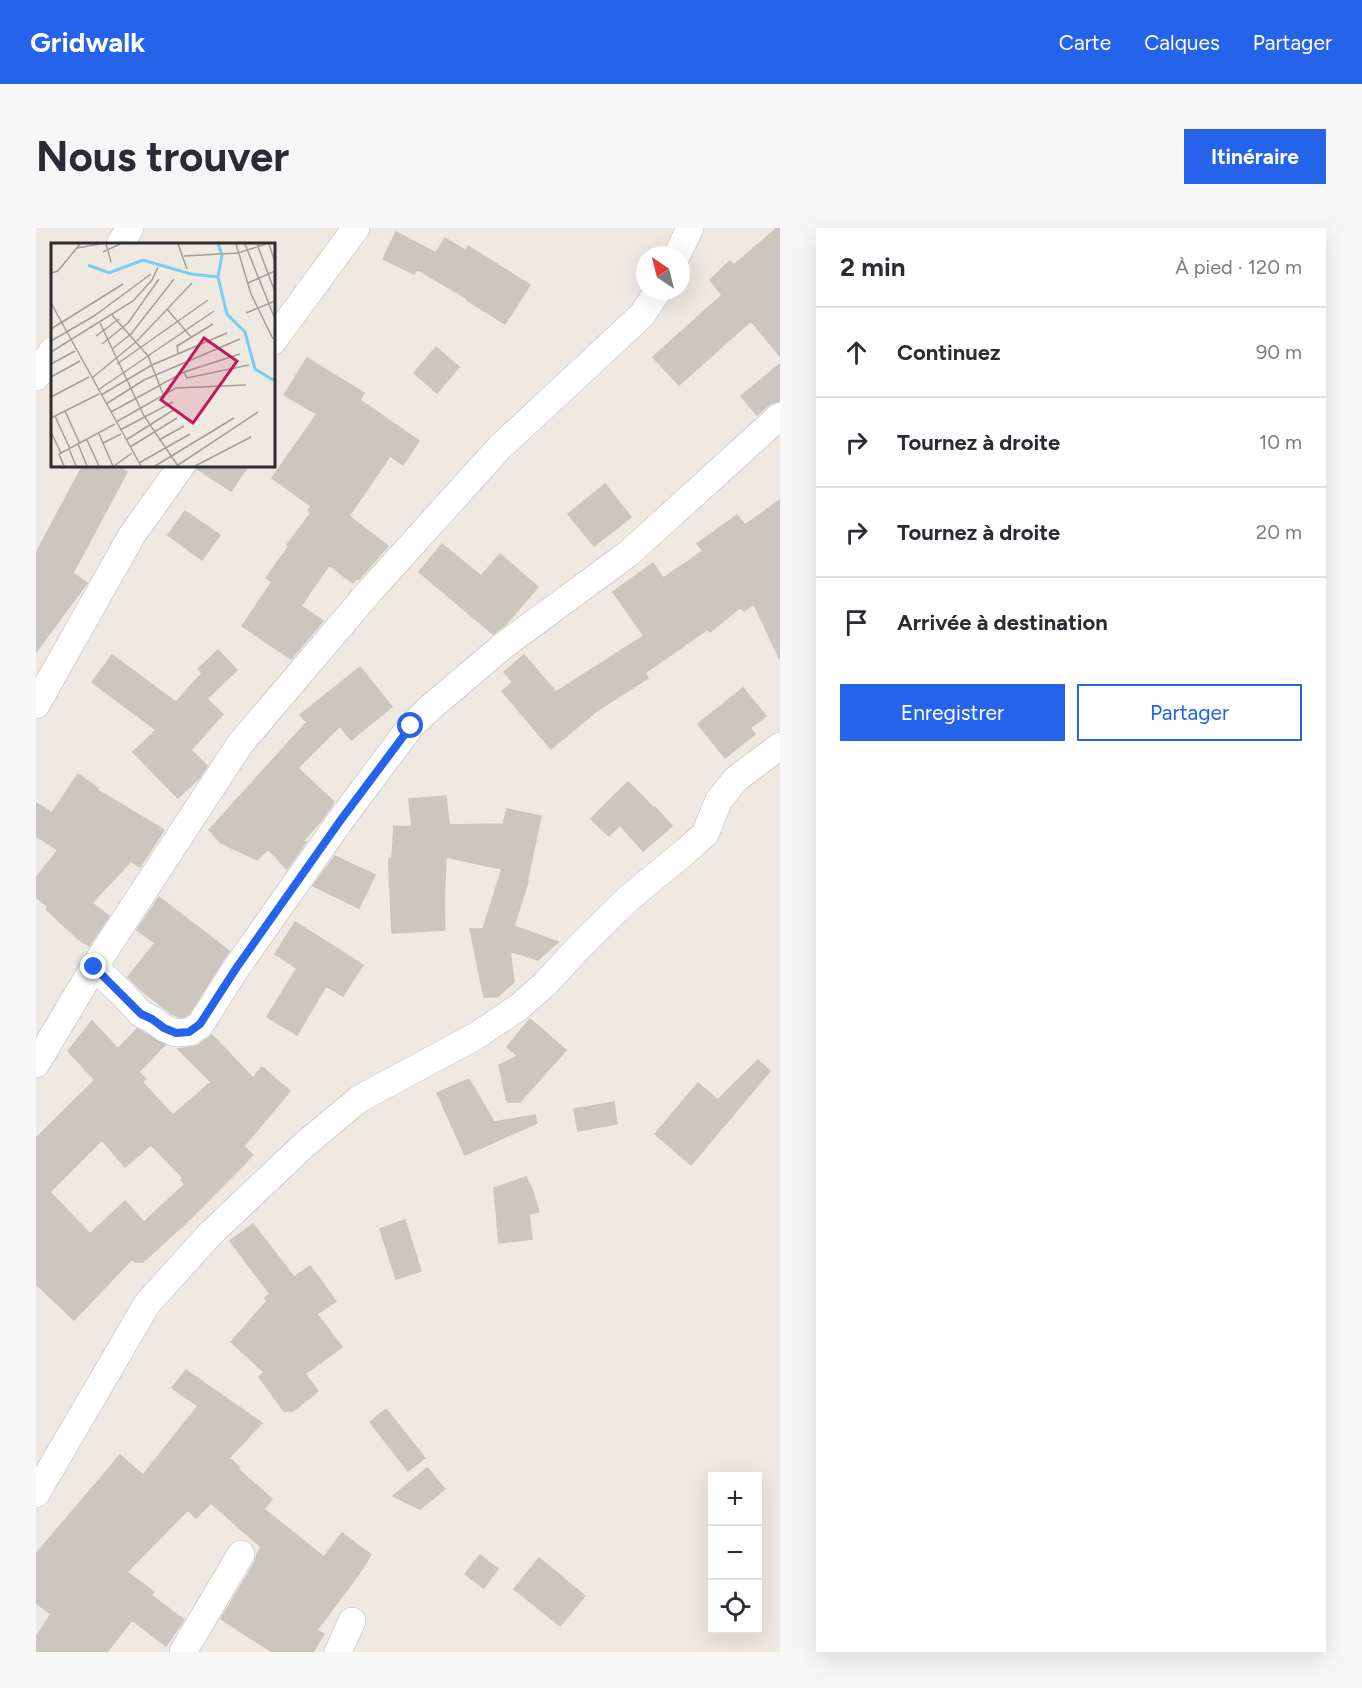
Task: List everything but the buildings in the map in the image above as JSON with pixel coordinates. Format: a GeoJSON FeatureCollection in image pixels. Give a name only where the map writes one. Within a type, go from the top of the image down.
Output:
{"type":"FeatureCollection","features":[{"type":"Feature","properties":{"kind":"street"},"geometry":{"type":"LineString","coordinates":[[121,243],[130,228]]}},
{"type":"Feature","properties":{"kind":"street"},"geometry":{"type":"LineString","coordinates":[[274,340],[356,228]]}},
{"type":"Feature","properties":{"kind":"street"},"geometry":{"type":"LineString","coordinates":[[681,246],[690,228]]}},
{"type":"Feature","properties":{"kind":"street"},"geometry":{"type":"LineString","coordinates":[[36,1064],[94,967],[240,744],[369,592],[500,447],[642,315],[652,300]]}},
{"type":"Feature","properties":{"kind":"street"},"geometry":{"type":"LineString","coordinates":[[36,377],[51,353]]}},
{"type":"Feature","properties":{"kind":"street"},"geometry":{"type":"LineString","coordinates":[[94,967],[141,1014],[164,1028],[183,1033],[189,1032],[200,1024],[264,928],[411,726],[503,646],[629,553],[780,416]]}},
{"type":"Feature","properties":{"kind":"street"},"geometry":{"type":"LineString","coordinates":[[36,705],[132,535],[181,466]]}},
{"type":"Feature","properties":{"kind":"street"},"geometry":{"type":"LineString","coordinates":[[36,1494],[147,1304],[209,1235],[304,1145],[358,1099],[476,1036],[519,1006],[544,984],[629,898],[705,834],[719,800],[736,779],[780,746]]}},
{"type":"Feature","properties":{"kind":"street"},"geometry":{"type":"LineString","coordinates":[[183,1652],[241,1554]]}},
{"type":"Feature","properties":{"kind":"street"},"geometry":{"type":"LineString","coordinates":[[338,1652],[352,1621]]}},
{"type":"Feature","properties":{"kind":"route"},"geometry":{"type":"LineString","coordinates":[[94,967],[141,1014],[164,1028],[176,1033],[189,1032],[200,1024],[237,967],[340,821],[411,726]]}}]}
